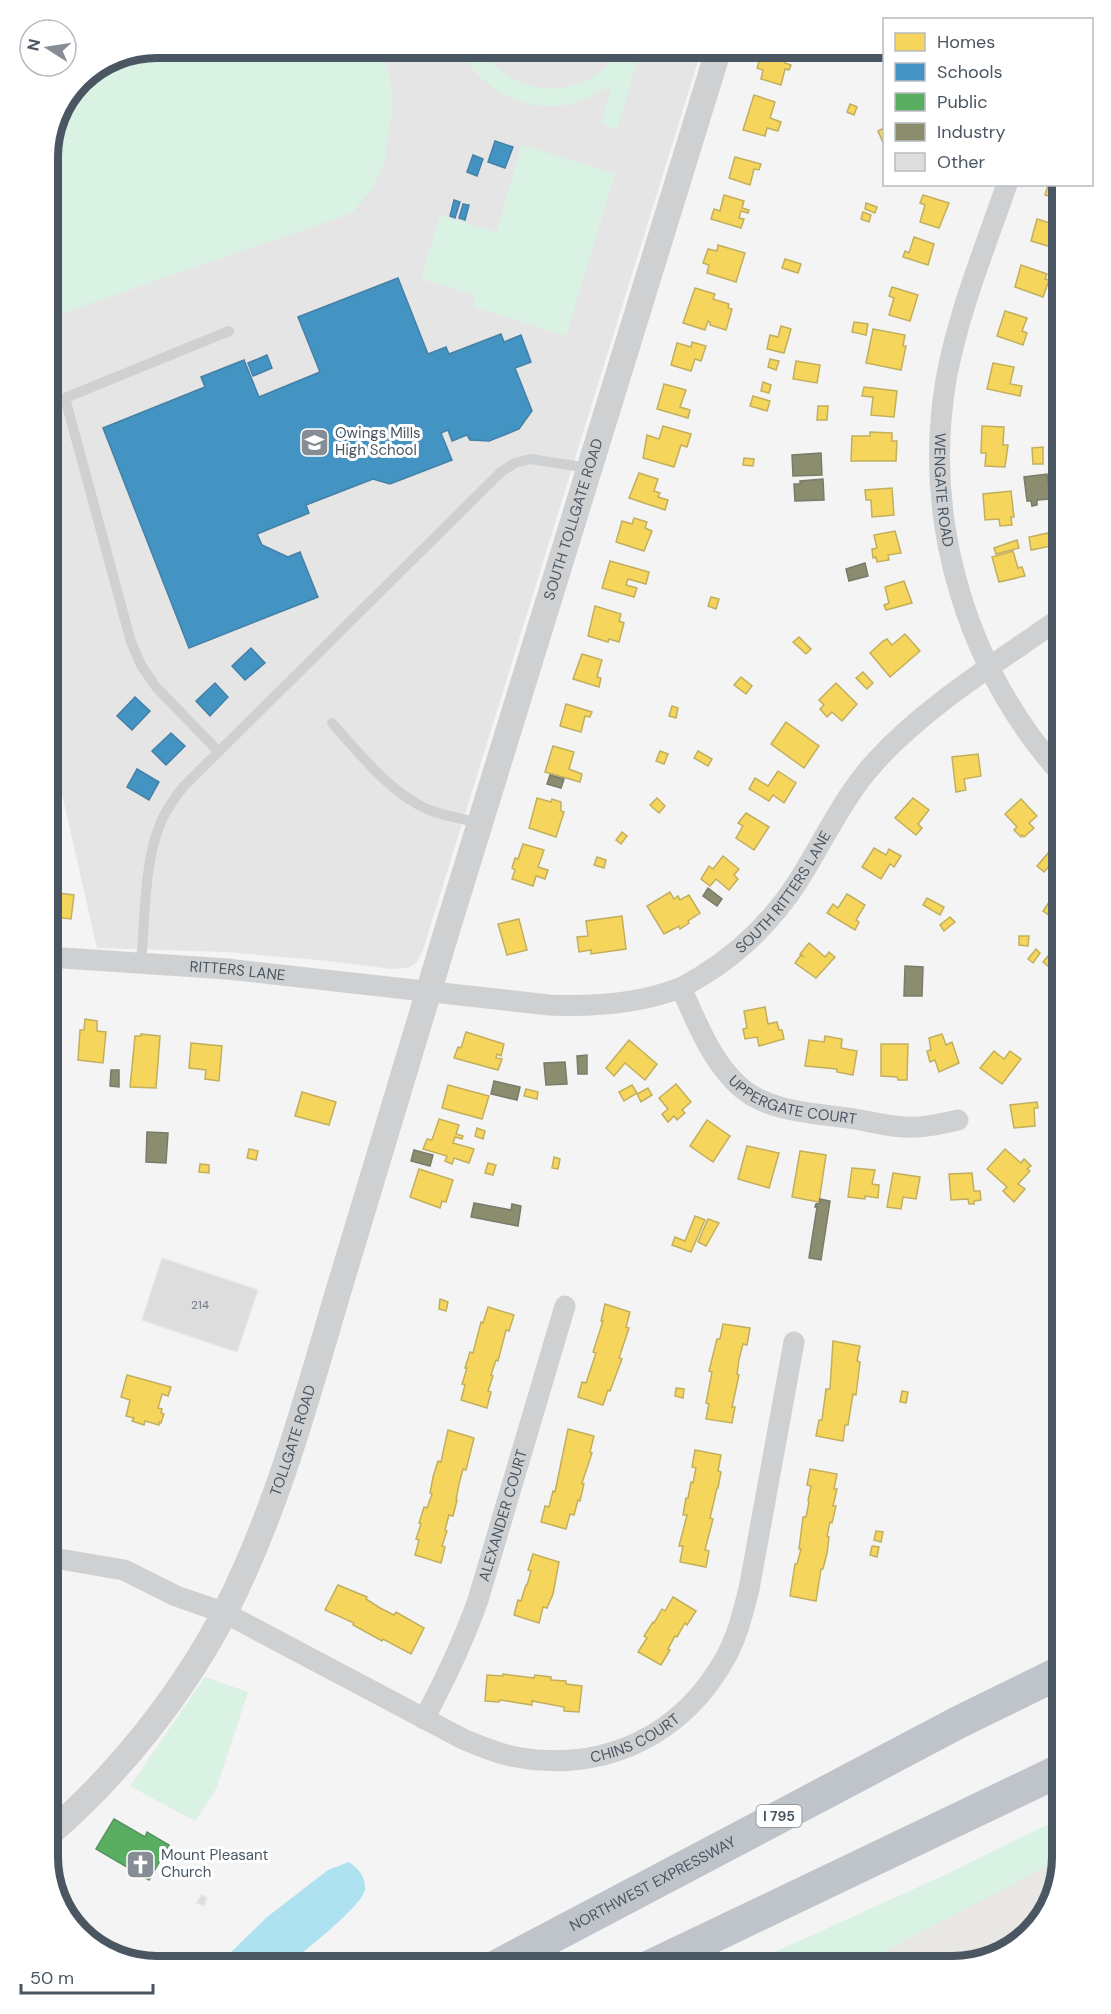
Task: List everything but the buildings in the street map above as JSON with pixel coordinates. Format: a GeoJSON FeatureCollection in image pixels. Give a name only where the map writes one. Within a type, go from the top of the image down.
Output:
{"type":"FeatureCollection","features":[{"type":"Feature","properties":{"kind":"highway","name":"NORTHWEST EXPRESSWAY"},"geometry":{"type":"LineString","coordinates":[[517,1955],[959,1722],[1052,1676]]}},
{"type":"Feature","properties":{"kind":"highway"},"geometry":{"type":"LineString","coordinates":[[673,1956],[1052,1774]]}},
{"type":"Feature","properties":{"kind":"street","name":"SOUTH TOLLGATE ROAD"},"geometry":{"type":"LineString","coordinates":[[428,991],[715,59]]}},
{"type":"Feature","properties":{"kind":"street","name":"WENGATE ROAD"},"geometry":{"type":"LineString","coordinates":[[1006,186],[955,338],[946,381],[940,460],[943,503],[954,571],[962,600],[989,669],[1033,740],[1052,763]]}},
{"type":"Feature","properties":{"kind":"street","name":"SOUTH RITTERS LANE"},"geometry":{"type":"LineString","coordinates":[[428,991],[549,1005],[582,1006],[639,999],[681,988],[738,951],[757,935],[796,884],[874,763],[904,732],[934,707],[1052,624]]}},
{"type":"Feature","properties":{"kind":"street","name":"RITTERS LANE"},"geometry":{"type":"LineString","coordinates":[[59,958],[227,969],[428,991]]}},
{"type":"Feature","properties":{"kind":"street","name":"UPPERGATE COURT"},"geometry":{"type":"LineString","coordinates":[[681,988],[712,1053],[726,1073],[741,1088],[757,1098],[792,1110],[904,1127],[933,1126],[958,1120]]}},
{"type":"Feature","properties":{"kind":"street","name":"TOLLGATE ROAD"},"geometry":{"type":"LineString","coordinates":[[58,1826],[104,1782],[162,1711],[225,1613],[256,1542],[283,1471],[428,991]]}},
{"type":"Feature","properties":{"kind":"street","name":"ALEXANDER COURT"},"geometry":{"type":"LineString","coordinates":[[424,1719],[464,1639],[565,1306]]}},
{"type":"Feature","properties":{"kind":"street","name":"CHINS COURT"},"geometry":{"type":"LineString","coordinates":[[58,1559],[124,1570],[176,1596],[225,1613],[424,1719],[490,1750],[514,1757],[562,1761],[616,1753],[669,1724],[694,1703],[728,1653],[740,1623],[749,1590],[794,1342]]}},
{"type":"Feature","properties":{"kind":"lane"},"geometry":{"type":"LineString","coordinates":[[218,751],[156,687],[141,665],[131,642],[64,398],[229,331]]}},
{"type":"Feature","properties":{"kind":"lane"},"geometry":{"type":"LineString","coordinates":[[141,964],[149,872],[154,843],[161,821],[183,787],[502,471],[515,463],[530,459],[589,468]]}},
{"type":"Feature","properties":{"kind":"lane"},"geometry":{"type":"LineString","coordinates":[[332,723],[375,770],[402,794],[430,810],[480,823]]}},
{"type":"Feature","properties":{"kind":"shaded area","name":"Owings Mills High School"},"geometry":{"type":"Polygon","coordinates":[[[158,58],[699,59],[422,953],[417,962],[408,968],[391,969],[226,952],[97,948],[59,780],[59,151],[62,132],[79,97],[92,83],[108,72],[139,60],[158,58]]]}},
{"type":"Feature","properties":{"kind":"shaded area"},"geometry":{"type":"Polygon","coordinates":[[[1052,1852],[1049,1882],[1036,1911],[1014,1935],[991,1948],[972,1954],[953,1956],[839,1956],[1052,1852]]]}},
{"type":"Feature","properties":{"kind":"green space"},"geometry":{"type":"Polygon","coordinates":[[[158,58],[384,58],[389,74],[393,104],[384,163],[373,188],[352,213],[59,314],[59,151],[62,132],[79,97],[92,83],[126,64],[158,58]]]}},
{"type":"Feature","properties":{"kind":"green space"},"geometry":{"type":"Polygon","coordinates":[[[466,58],[488,58],[511,77],[530,85],[550,88],[570,86],[589,79],[612,59],[638,59],[617,129],[601,124],[612,85],[570,104],[540,106],[512,98],[498,91],[476,73],[466,58]]]}},
{"type":"Feature","properties":{"kind":"green space"},"geometry":{"type":"Polygon","coordinates":[[[522,145],[615,174],[566,336],[473,307],[476,296],[421,279],[440,215],[496,232],[522,145]]]}},
{"type":"Feature","properties":{"kind":"green space"},"geometry":{"type":"Polygon","coordinates":[[[205,1677],[248,1692],[216,1789],[195,1821],[130,1786],[205,1677]]]}},
{"type":"Feature","properties":{"kind":"green space"},"geometry":{"type":"Polygon","coordinates":[[[1052,1822],[1052,1864],[875,1956],[767,1956],[947,1874],[1052,1822]]]}},
{"type":"Feature","properties":{"kind":"water"},"geometry":{"type":"Polygon","coordinates":[[[349,1862],[363,1877],[365,1889],[354,1906],[331,1929],[299,1955],[227,1955],[267,1917],[328,1870],[349,1862]]]}},
{"type":"Feature","properties":{"kind":"place","name":"Owings Mills High School"},"geometry":{"type":"Point","coordinates":[314,442]}},
{"type":"Feature","properties":{"kind":"place","name":"Mount Pleasant Church"},"geometry":{"type":"Point","coordinates":[140,1864]}}]}
